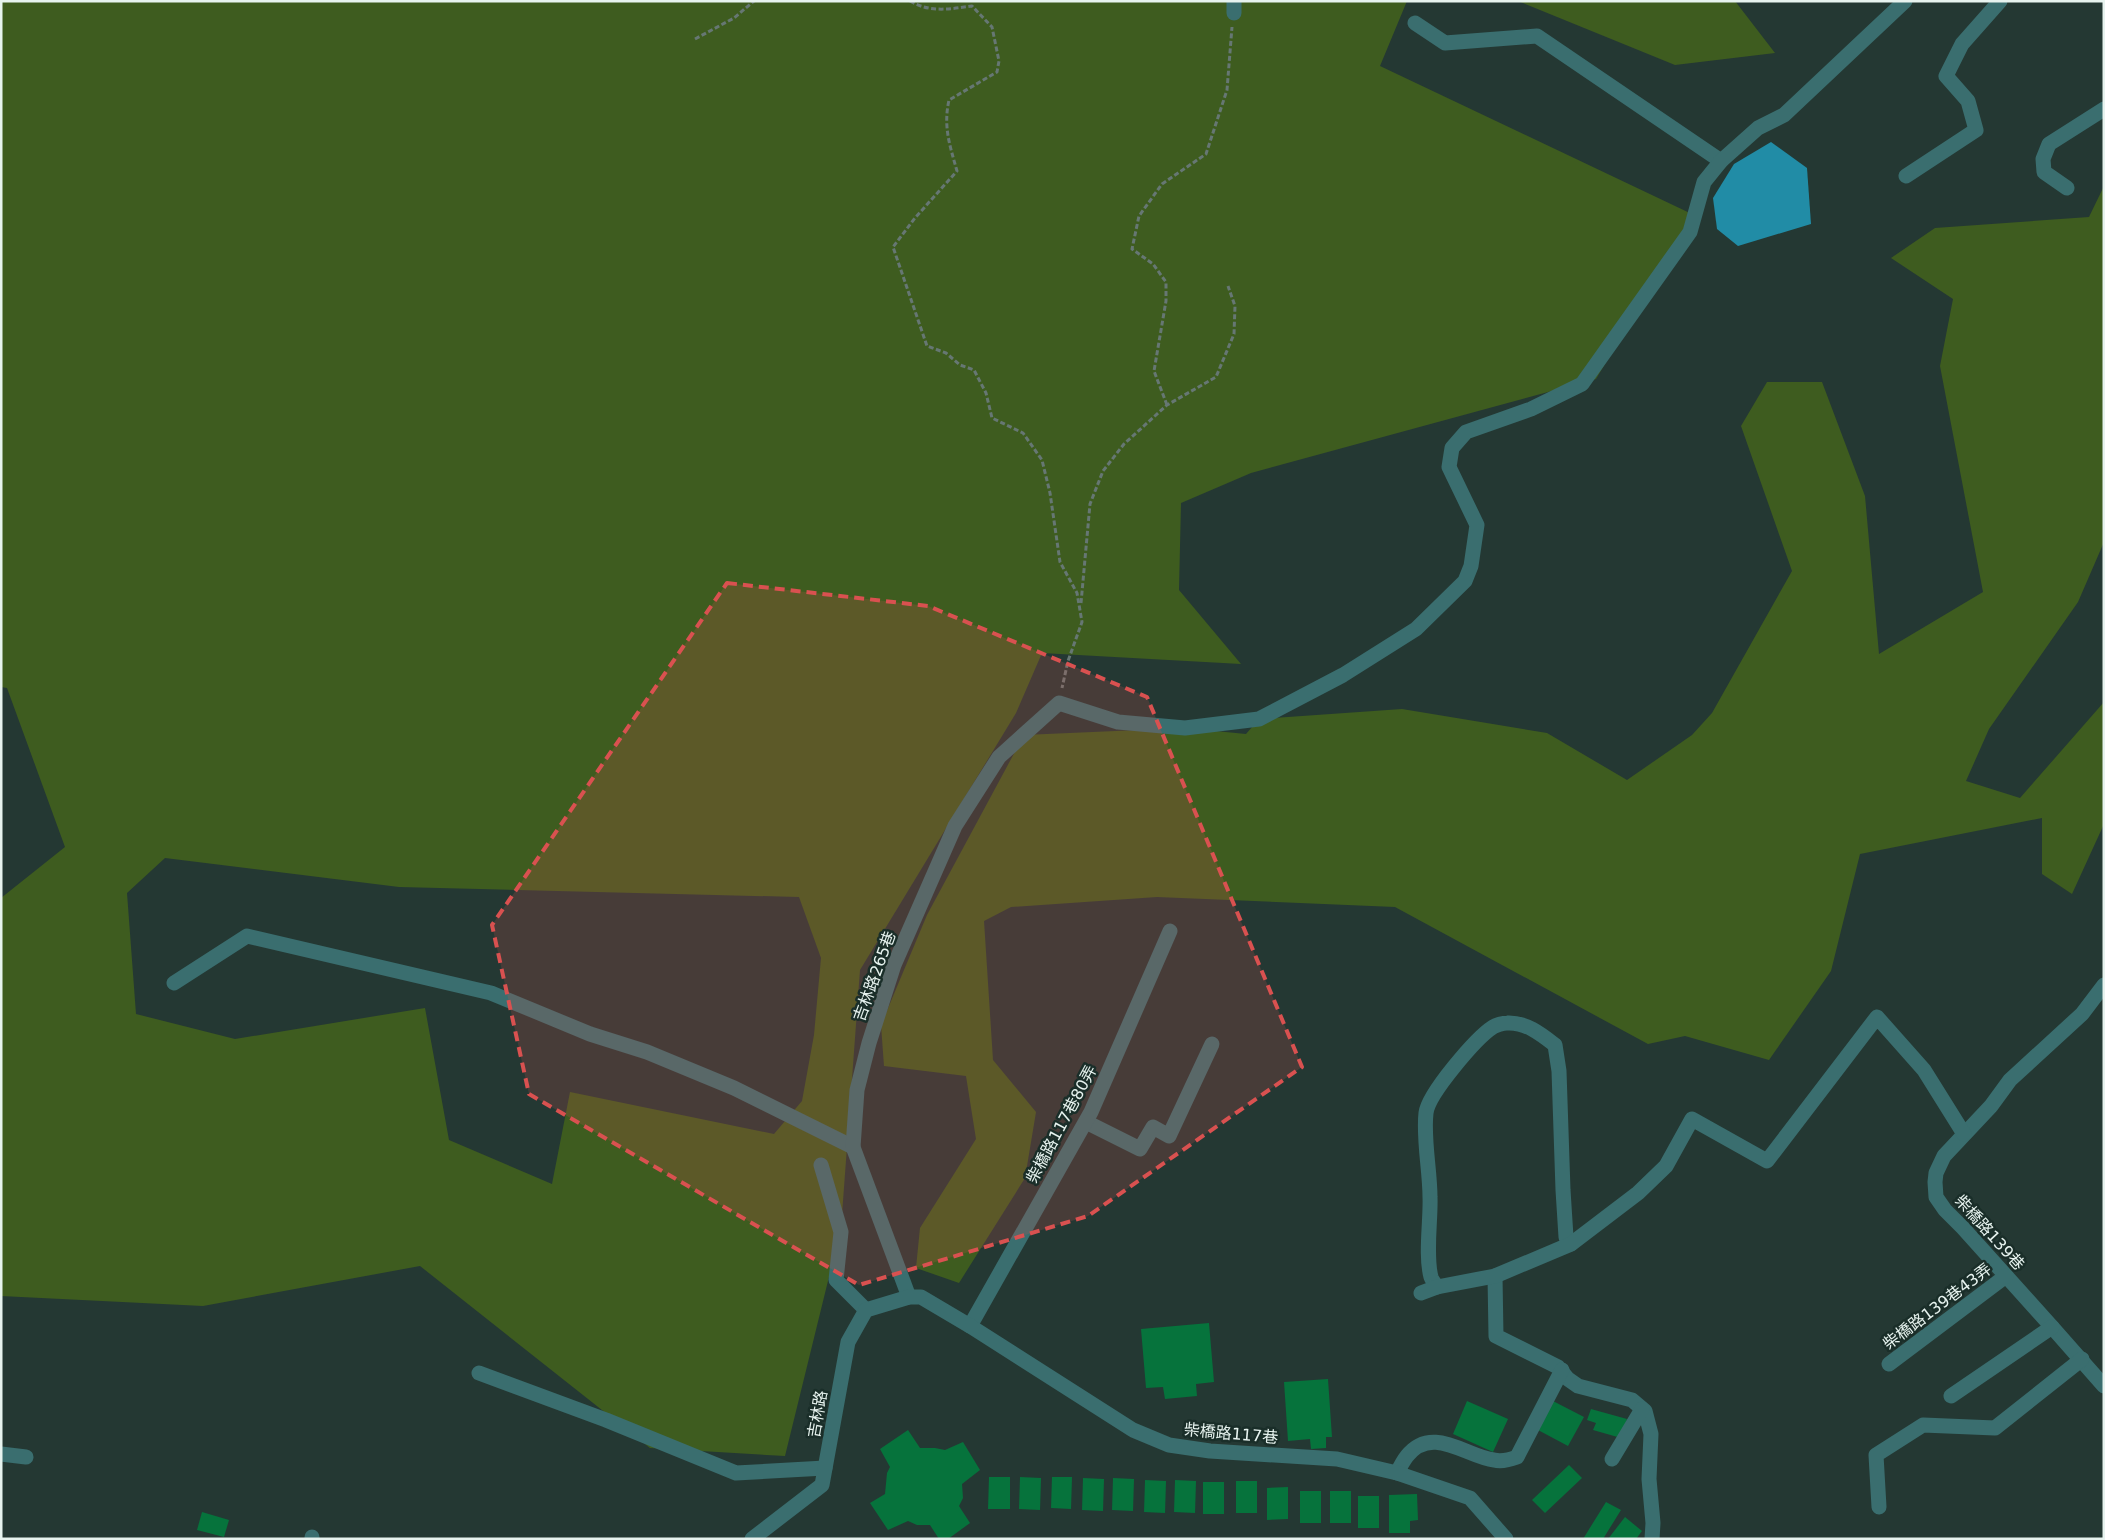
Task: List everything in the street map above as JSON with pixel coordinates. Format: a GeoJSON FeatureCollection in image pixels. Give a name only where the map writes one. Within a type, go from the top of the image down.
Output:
{"type":"FeatureCollection","features":[{"type":"Feature","properties":{"kind":"street"},"geometry":{"type":"LineString","coordinates":[[1059,704],[1118,722],[1185,728],[1259,719],[1343,675],[1416,628],[1466,581],[1471,566],[1477,525],[1449,467],[1452,448],[1466,432],[1531,409],[1582,384],[1690,232],[1704,182],[1721,161],[1758,128],[1784,115],[1905,1]]}},
{"type":"Feature","properties":{"kind":"street"},"geometry":{"type":"LineString","coordinates":[[1906,176],[1976,130],[1968,101],[1946,76],[1962,44],[2000,1]]}},
{"type":"Feature","properties":{"kind":"street"},"geometry":{"type":"LineString","coordinates":[[1415,23],[1445,44],[1537,36],[1721,161]]}},
{"type":"Feature","properties":{"kind":"street"},"geometry":{"type":"LineString","coordinates":[[2067,188],[2044,172],[2043,159],[2049,144],[2104,109]]}},
{"type":"Feature","properties":{"kind":"street","name":"吉林路265巷"},"geometry":{"type":"LineString","coordinates":[[909,1297],[853,1147],[857,1090],[874,1025],[894,965],[955,826],[998,757],[1059,704]]}},
{"type":"Feature","properties":{"kind":"street","name":"柴橋路117巷80弄"},"geometry":{"type":"LineString","coordinates":[[970,1326],[1086,1122],[1170,931]]}},
{"type":"Feature","properties":{"kind":"street"},"geometry":{"type":"LineString","coordinates":[[174,983],[247,936],[492,993],[590,1034],[647,1052],[734,1088],[853,1147]]}},
{"type":"Feature","properties":{"kind":"street","name":"柴橋路139巷"},"geometry":{"type":"LineString","coordinates":[[2104,984],[2082,1014],[2010,1080],[1991,1106],[1944,1156],[1935,1182],[1936,1197],[1945,1210],[2082,1359],[2104,1386]]}},
{"type":"Feature","properties":{"kind":"street"},"geometry":{"type":"LineString","coordinates":[[1421,1293],[1436,1287],[1495,1276],[1571,1244],[1638,1193],[1666,1166],[1692,1119],[1767,1161],[1877,1017],[1924,1070],[1964,1134]]}},
{"type":"Feature","properties":{"kind":"street"},"geometry":{"type":"LineString","coordinates":[[1436,1287],[1431,1278],[1428,1230],[1430,1196],[1426,1112],[1434,1093],[1446,1080],[1452,1067],[1494,1026],[1507,1023],[1536,1030],[1555,1045],[1558,1071],[1562,1190],[1566,1237],[1571,1244]]}},
{"type":"Feature","properties":{"kind":"street"},"geometry":{"type":"LineString","coordinates":[[1086,1122],[1140,1149],[1153,1127],[1169,1136],[1212,1044]]}},
{"type":"Feature","properties":{"kind":"street"},"geometry":{"type":"LineString","coordinates":[[822,1166],[841,1232],[836,1280],[866,1310],[909,1297]]}},
{"type":"Feature","properties":{"kind":"street"},"geometry":{"type":"LineString","coordinates":[[1495,1276],[1496,1336],[1509,1344],[1527,1350],[1562,1370],[1568,1379],[1578,1386],[1632,1400],[1645,1411],[1651,1434],[1649,1479],[1653,1522],[1652,1539]]}},
{"type":"Feature","properties":{"kind":"street","name":"柴橋路139巷43弄"},"geometry":{"type":"LineString","coordinates":[[1888,1364],[2006,1276]]}},
{"type":"Feature","properties":{"kind":"street","name":"柴橋路117巷"},"geometry":{"type":"LineString","coordinates":[[909,1297],[921,1297],[1133,1430],[1169,1445],[1210,1451],[1337,1459],[1398,1473],[1470,1498],[1506,1539]]}},
{"type":"Feature","properties":{"kind":"street","name":"吉林路"},"geometry":{"type":"LineString","coordinates":[[752,1539],[822,1485],[848,1342],[866,1310]]}},
{"type":"Feature","properties":{"kind":"street"},"geometry":{"type":"LineString","coordinates":[[1951,1396],[2052,1327]]}},
{"type":"Feature","properties":{"kind":"street"},"geometry":{"type":"LineString","coordinates":[[1879,1507],[1876,1455],[1923,1425],[1995,1428],[2082,1359]]}},
{"type":"Feature","properties":{"kind":"street"},"geometry":{"type":"LineString","coordinates":[[1398,1473],[1407,1456],[1414,1449],[1428,1443],[1448,1443],[1492,1460],[1506,1461],[1517,1457],[1562,1370]]}},
{"type":"Feature","properties":{"kind":"street"},"geometry":{"type":"LineString","coordinates":[[480,1373],[606,1420],[736,1473],[825,1468]]}},
{"type":"Feature","properties":{"kind":"street"},"geometry":{"type":"LineString","coordinates":[[1612,1459],[1642,1409]]}},
{"type":"Feature","properties":{"kind":"street"},"geometry":{"type":"LineString","coordinates":[[1,1454],[26,1457]]}},
{"type":"Feature","properties":{"kind":"path"},"geometry":{"type":"LineString","coordinates":[[695,39],[734,18],[754,1]]}},
{"type":"Feature","properties":{"kind":"path"},"geometry":{"type":"LineString","coordinates":[[910,1],[917,5],[941,11],[972,6],[992,27],[999,60],[996,72],[948,100],[945,118],[949,144],[957,171],[915,218],[893,247],[927,346],[946,353],[960,365],[974,370],[986,393],[992,418],[1023,433],[1042,460],[1050,493],[1060,562],[1077,593],[1082,622],[1068,662],[1059,704]]}},
{"type":"Feature","properties":{"kind":"path"},"geometry":{"type":"LineString","coordinates":[[1167,404],[1154,371],[1166,301],[1166,282],[1154,264],[1132,249],[1139,216],[1162,184],[1206,154],[1227,90],[1234,7]]}},
{"type":"Feature","properties":{"kind":"path"},"geometry":{"type":"LineString","coordinates":[[1080,609],[1090,504],[1103,471],[1124,444],[1167,404],[1216,378],[1234,334],[1235,306],[1228,286]]}},
{"type":"Feature","properties":{"kind":"highlighted area"},"geometry":{"type":"Polygon","coordinates":[[[727,583],[928,606],[1147,697],[1302,1067],[1088,1216],[859,1285],[529,1094],[492,925],[727,583]]]}},
{"type":"Feature","properties":{"kind":"green space"},"geometry":{"type":"Polygon","coordinates":[[[1,1],[1407,1],[1380,66],[1694,215],[1596,379],[1251,473],[1181,503],[1179,590],[1241,664],[1042,653],[1016,713],[860,970],[841,1228],[785,1456],[650,1448],[420,1266],[203,1306],[1,1296],[1,898],[65,847],[7,688],[1,687],[1,1]],[[165,858],[127,893],[136,1014],[235,1039],[425,1008],[449,1140],[552,1184],[570,1092],[774,1134],[802,1101],[814,1035],[821,958],[799,897],[399,887],[165,858]]]}},
{"type":"Feature","properties":{"kind":"green space"},"geometry":{"type":"Polygon","coordinates":[[[1518,1],[1735,1],[1775,53],[1675,65],[1518,1]]]}},
{"type":"Feature","properties":{"kind":"green space"},"geometry":{"type":"Polygon","coordinates":[[[2104,186],[2104,542],[2078,602],[1989,729],[1966,781],[2020,798],[2104,702],[2104,824],[2072,894],[2042,874],[2042,818],[1860,854],[1831,971],[1769,1060],[1685,1036],[1648,1044],[1395,907],[1157,897],[1011,907],[984,921],[993,1060],[1036,1112],[1025,1178],[959,1283],[916,1268],[920,1228],[976,1139],[966,1076],[884,1066],[881,1025],[927,915],[1024,735],[1185,728],[1246,734],[1259,719],[1402,709],[1547,733],[1627,780],[1692,735],[1712,713],[1792,571],[1741,426],[1767,382],[1822,382],[1865,496],[1879,654],[1983,592],[1940,366],[1953,299],[1891,258],[1935,228],[2089,217],[2104,186]]]}},
{"type":"Feature","properties":{"kind":"water"},"geometry":{"type":"Polygon","coordinates":[[[1771,142],[1807,168],[1811,224],[1738,246],[1717,229],[1713,198],[1734,164],[1771,142]]]}},
{"type":"Feature","properties":{"kind":"building"},"geometry":{"type":"Polygon","coordinates":[[[1209,1323],[1214,1382],[1196,1384],[1197,1396],[1165,1399],[1163,1387],[1146,1388],[1141,1329],[1209,1323]]]}},
{"type":"Feature","properties":{"kind":"building"},"geometry":{"type":"Polygon","coordinates":[[[1328,1379],[1332,1437],[1326,1437],[1326,1448],[1311,1449],[1310,1439],[1288,1441],[1284,1382],[1328,1379]]]}},
{"type":"Feature","properties":{"kind":"building"},"geometry":{"type":"Polygon","coordinates":[[[1467,1401],[1508,1419],[1493,1452],[1453,1434],[1467,1401]]]}},
{"type":"Feature","properties":{"kind":"building"},"geometry":{"type":"Polygon","coordinates":[[[1553,1401],[1584,1417],[1568,1446],[1538,1430],[1553,1401]]]}},
{"type":"Feature","properties":{"kind":"building"},"geometry":{"type":"Polygon","coordinates":[[[1591,1409],[1627,1419],[1621,1438],[1593,1430],[1596,1423],[1587,1420],[1591,1409]]]}},
{"type":"Feature","properties":{"kind":"building"},"geometry":{"type":"Polygon","coordinates":[[[908,1430],[920,1448],[945,1450],[963,1442],[980,1470],[962,1484],[963,1498],[959,1506],[970,1523],[948,1539],[939,1539],[930,1525],[917,1525],[908,1521],[888,1530],[870,1503],[885,1494],[887,1473],[890,1467],[880,1449],[908,1430]]]}},
{"type":"Feature","properties":{"kind":"building"},"geometry":{"type":"Polygon","coordinates":[[[1569,1465],[1582,1478],[1545,1513],[1532,1500],[1569,1465]]]}},
{"type":"Feature","properties":{"kind":"building"},"geometry":{"type":"Polygon","coordinates":[[[989,1477],[1010,1477],[1010,1509],[988,1509],[989,1477]]]}},
{"type":"Feature","properties":{"kind":"building"},"geometry":{"type":"Polygon","coordinates":[[[1020,1477],[1041,1478],[1040,1510],[1019,1509],[1020,1477]]]}},
{"type":"Feature","properties":{"kind":"building"},"geometry":{"type":"Polygon","coordinates":[[[1052,1477],[1072,1477],[1071,1509],[1051,1508],[1052,1477]]]}},
{"type":"Feature","properties":{"kind":"building"},"geometry":{"type":"Polygon","coordinates":[[[1083,1478],[1104,1479],[1103,1511],[1082,1510],[1083,1478]]]}},
{"type":"Feature","properties":{"kind":"building"},"geometry":{"type":"Polygon","coordinates":[[[1113,1478],[1134,1479],[1133,1511],[1112,1510],[1113,1478]]]}},
{"type":"Feature","properties":{"kind":"building"},"geometry":{"type":"Polygon","coordinates":[[[1145,1480],[1166,1481],[1165,1513],[1144,1512],[1145,1480]]]}},
{"type":"Feature","properties":{"kind":"building"},"geometry":{"type":"Polygon","coordinates":[[[1175,1480],[1196,1481],[1195,1513],[1174,1512],[1175,1480]]]}},
{"type":"Feature","properties":{"kind":"building"},"geometry":{"type":"Polygon","coordinates":[[[1236,1481],[1257,1481],[1257,1513],[1236,1513],[1236,1481]]]}},
{"type":"Feature","properties":{"kind":"building"},"geometry":{"type":"Polygon","coordinates":[[[1203,1482],[1224,1482],[1224,1514],[1203,1514],[1203,1482]]]}},
{"type":"Feature","properties":{"kind":"building"},"geometry":{"type":"Polygon","coordinates":[[[1288,1487],[1288,1519],[1267,1520],[1267,1488],[1288,1487]]]}},
{"type":"Feature","properties":{"kind":"building"},"geometry":{"type":"Polygon","coordinates":[[[1300,1491],[1321,1491],[1321,1523],[1300,1523],[1300,1491]]]}},
{"type":"Feature","properties":{"kind":"building"},"geometry":{"type":"Polygon","coordinates":[[[1330,1491],[1351,1491],[1351,1523],[1330,1523],[1330,1491]]]}},
{"type":"Feature","properties":{"kind":"building"},"geometry":{"type":"Polygon","coordinates":[[[1417,1494],[1418,1520],[1410,1521],[1410,1533],[1389,1533],[1389,1495],[1417,1494]]]}},
{"type":"Feature","properties":{"kind":"building"},"geometry":{"type":"Polygon","coordinates":[[[1358,1496],[1379,1496],[1379,1528],[1358,1528],[1358,1496]]]}},
{"type":"Feature","properties":{"kind":"building"},"geometry":{"type":"Polygon","coordinates":[[[1606,1502],[1621,1510],[1603,1539],[1583,1539],[1606,1502]]]}},
{"type":"Feature","properties":{"kind":"building"},"geometry":{"type":"Polygon","coordinates":[[[202,1512],[229,1520],[224,1537],[197,1530],[202,1512]]]}},
{"type":"Feature","properties":{"kind":"building"},"geometry":{"type":"Polygon","coordinates":[[[1625,1517],[1642,1531],[1636,1539],[1608,1539],[1625,1517]]]}}]}
